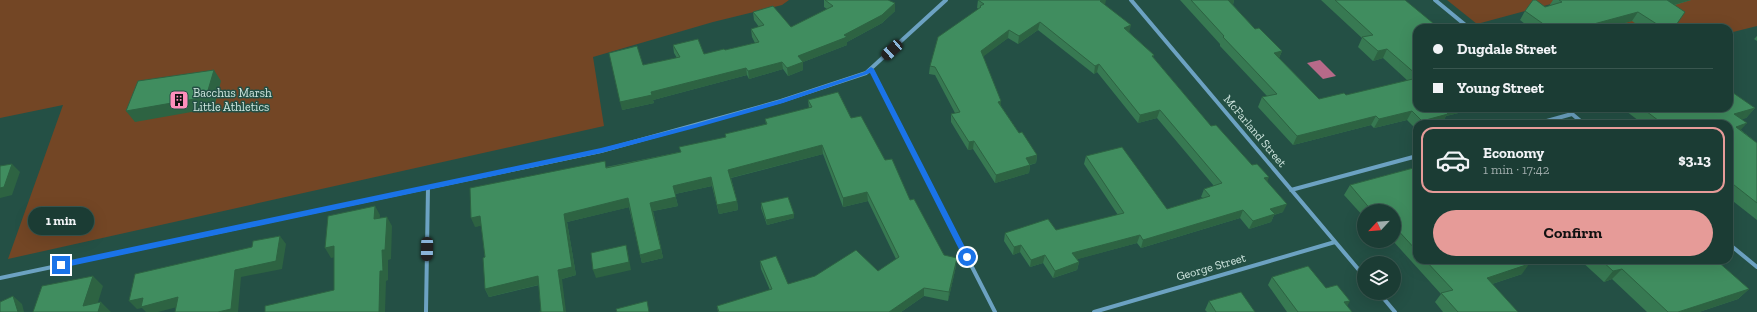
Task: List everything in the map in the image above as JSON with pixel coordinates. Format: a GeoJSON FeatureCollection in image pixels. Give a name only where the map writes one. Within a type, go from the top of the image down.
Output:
{"type":"FeatureCollection","features":[{"type":"Feature","properties":{"kind":"street"},"geometry":{"type":"LineString","coordinates":[[0,278],[601,151],[788,99],[866,73],[946,0]]}},
{"type":"Feature","properties":{"kind":"street","name":"McFarland Street"},"geometry":{"type":"LineString","coordinates":[[1130,0],[1357,268]]}},
{"type":"Feature","properties":{"kind":"street"},"geometry":{"type":"LineString","coordinates":[[1435,0],[1464,24]]}},
{"type":"Feature","properties":{"kind":"street"},"geometry":{"type":"LineString","coordinates":[[871,69],[995,312]]}},
{"type":"Feature","properties":{"kind":"street"},"geometry":{"type":"LineString","coordinates":[[1570,112],[1579,120]]}},
{"type":"Feature","properties":{"kind":"street"},"geometry":{"type":"LineString","coordinates":[[1550,120],[1572,114]]}},
{"type":"Feature","properties":{"kind":"street"},"geometry":{"type":"LineString","coordinates":[[1291,190],[1413,157]]}},
{"type":"Feature","properties":{"kind":"street"},"geometry":{"type":"LineString","coordinates":[[426,312],[428,187]]}},
{"type":"Feature","properties":{"kind":"street","name":"George Street"},"geometry":{"type":"LineString","coordinates":[[1094,312],[1335,242]]}},
{"type":"Feature","properties":{"kind":"street"},"geometry":{"type":"LineString","coordinates":[[1733,247],[1757,267]]}},
{"type":"Feature","properties":{"kind":"street"},"geometry":{"type":"LineString","coordinates":[[1385,300],[1395,312]]}},
{"type":"Feature","properties":{"kind":"shaded area"},"geometry":{"type":"Polygon","coordinates":[[[0,0],[789,0],[782,5],[713,22],[593,57],[604,126],[8,259],[63,105],[0,118],[0,0]]]}},
{"type":"Feature","properties":{"kind":"shaded area"},"geometry":{"type":"Polygon","coordinates":[[[1447,0],[1566,0],[1477,24],[1447,0]]]}},
{"type":"Feature","properties":{"kind":"shaded area"},"geometry":{"type":"Polygon","coordinates":[[[1589,0],[1757,0],[1757,26],[1733,32],[1733,24],[1622,24],[1589,0]]]}},
{"type":"Feature","properties":{"kind":"shaded area"},"geometry":{"type":"Polygon","coordinates":[[[1320,60],[1336,76],[1323,79],[1307,63],[1320,60]]]}},
{"type":"Feature","properties":{"kind":"building"},"geometry":{"type":"Polygon","coordinates":[[[825,0],[888,0],[895,3],[882,15],[844,35],[847,37],[798,56],[803,62],[787,68],[782,62],[748,71],[746,68],[651,92],[652,95],[620,102],[609,53],[637,46],[643,65],[680,57],[673,45],[698,39],[704,54],[759,42],[751,29],[764,25],[753,12],[773,6],[791,27],[833,6],[825,0]]]}},
{"type":"Feature","properties":{"kind":"building"},"geometry":{"type":"Polygon","coordinates":[[[978,0],[1102,0],[1100,1],[1131,25],[1124,28],[1154,55],[1152,56],[1211,126],[1216,125],[1252,165],[1257,164],[1269,177],[1264,178],[1287,204],[1270,209],[1275,214],[1253,221],[1243,210],[1143,240],[1140,235],[1072,253],[1079,262],[1055,271],[1045,255],[1031,260],[1021,245],[1014,247],[1005,233],[1048,219],[1056,230],[1124,213],[1086,156],[1122,147],[1167,209],[1210,196],[1204,189],[1222,183],[1160,110],[1140,115],[1099,64],[1095,66],[1040,22],[1019,36],[1009,30],[981,51],[1001,101],[998,102],[1019,133],[1022,132],[1037,155],[1026,158],[1030,165],[996,175],[974,141],[969,142],[951,114],[960,112],[935,67],[930,66],[938,37],[984,4],[978,0]]]}},
{"type":"Feature","properties":{"kind":"building"},"geometry":{"type":"Polygon","coordinates":[[[1191,0],[1228,0],[1255,29],[1259,28],[1282,51],[1274,53],[1319,99],[1344,93],[1346,95],[1413,79],[1413,112],[1379,119],[1376,116],[1297,136],[1262,97],[1277,94],[1223,37],[1224,36],[1191,0]]]}},
{"type":"Feature","properties":{"kind":"building"},"geometry":{"type":"Polygon","coordinates":[[[1335,0],[1405,0],[1434,24],[1413,24],[1413,72],[1387,49],[1378,51],[1362,37],[1373,35],[1335,0]]]}},
{"type":"Feature","properties":{"kind":"building"},"geometry":{"type":"Polygon","coordinates":[[[1533,0],[1536,0],[1545,7],[1562,2],[1559,0],[1667,0],[1685,12],[1677,24],[1657,24],[1638,12],[1594,24],[1543,24],[1525,11],[1533,0]]]}},
{"type":"Feature","properties":{"kind":"building"},"geometry":{"type":"Polygon","coordinates":[[[214,70],[206,97],[126,111],[138,81],[214,70]]]}},
{"type":"Feature","properties":{"kind":"building"},"geometry":{"type":"Polygon","coordinates":[[[838,92],[851,118],[861,116],[885,160],[892,159],[910,200],[914,199],[944,255],[957,258],[949,292],[924,288],[889,312],[719,312],[717,306],[772,289],[760,261],[776,256],[788,284],[815,276],[856,250],[878,271],[899,257],[867,192],[843,198],[822,145],[728,170],[737,201],[717,205],[711,177],[673,186],[676,197],[650,203],[661,249],[640,255],[628,198],[564,214],[572,267],[558,270],[564,312],[541,312],[538,276],[485,289],[483,258],[485,257],[480,216],[471,218],[470,188],[605,161],[606,168],[681,152],[679,147],[726,137],[725,134],[767,124],[765,119],[812,107],[808,100],[838,92]]]}},
{"type":"Feature","properties":{"kind":"building"},"geometry":{"type":"Polygon","coordinates":[[[1733,93],[1755,108],[1734,114],[1747,123],[1736,127],[1757,143],[1757,203],[1733,184],[1733,120],[1658,120],[1647,112],[1733,112],[1733,93]]]}},
{"type":"Feature","properties":{"kind":"building"},"geometry":{"type":"Polygon","coordinates":[[[1413,112],[1446,112],[1448,114],[1426,120],[1421,120],[1413,112]]]}},
{"type":"Feature","properties":{"kind":"building"},"geometry":{"type":"Polygon","coordinates":[[[12,164],[4,187],[0,188],[0,166],[12,164]]]}},
{"type":"Feature","properties":{"kind":"building"},"geometry":{"type":"Polygon","coordinates":[[[1413,168],[1413,247],[1401,234],[1401,204],[1366,204],[1350,185],[1413,168]]]}},
{"type":"Feature","properties":{"kind":"building"},"geometry":{"type":"Polygon","coordinates":[[[788,197],[794,214],[766,220],[761,203],[788,197]]]}},
{"type":"Feature","properties":{"kind":"building"},"geometry":{"type":"Polygon","coordinates":[[[375,206],[374,219],[387,217],[385,250],[382,250],[383,271],[380,271],[379,312],[265,312],[265,306],[334,290],[334,246],[325,248],[328,216],[375,206]]]}},
{"type":"Feature","properties":{"kind":"building"},"geometry":{"type":"Polygon","coordinates":[[[280,236],[276,261],[235,270],[231,309],[218,312],[175,312],[178,297],[141,307],[143,298],[129,301],[135,274],[252,247],[253,241],[280,236]]]}},
{"type":"Feature","properties":{"kind":"building"},"geometry":{"type":"Polygon","coordinates":[[[626,245],[629,262],[593,270],[591,253],[626,245]]]}},
{"type":"Feature","properties":{"kind":"building"},"geometry":{"type":"Polygon","coordinates":[[[1429,264],[1529,264],[1487,278],[1518,312],[1458,312],[1441,293],[1453,290],[1429,264]]]}},
{"type":"Feature","properties":{"kind":"building"},"geometry":{"type":"Polygon","coordinates":[[[1605,264],[1721,264],[1749,289],[1678,312],[1668,312],[1622,269],[1613,271],[1605,264]]]}},
{"type":"Feature","properties":{"kind":"building"},"geometry":{"type":"Polygon","coordinates":[[[1308,266],[1326,288],[1337,285],[1350,301],[1344,302],[1352,312],[1298,312],[1272,277],[1308,266]]]}},
{"type":"Feature","properties":{"kind":"building"},"geometry":{"type":"Polygon","coordinates":[[[93,276],[83,306],[101,302],[98,312],[33,312],[42,286],[93,276]]]}},
{"type":"Feature","properties":{"kind":"building"},"geometry":{"type":"Polygon","coordinates":[[[1241,292],[1255,312],[1216,312],[1209,301],[1241,292]]]}},
{"type":"Feature","properties":{"kind":"building"},"geometry":{"type":"Polygon","coordinates":[[[13,296],[18,312],[0,312],[0,302],[13,296]]]}},
{"type":"Feature","properties":{"kind":"building"},"geometry":{"type":"Polygon","coordinates":[[[647,301],[649,312],[617,312],[616,309],[647,301]]]}},
{"type":"Feature","properties":{"kind":"place","name":"Bacchus Marsh Little Athletics"},"geometry":{"type":"Point","coordinates":[179,100]}},
{"type":"Feature","properties":{"kind":"route"},"geometry":{"type":"LineString","coordinates":[[61,265],[601,151],[781,101],[866,73],[871,69],[967,257]]}}]}
